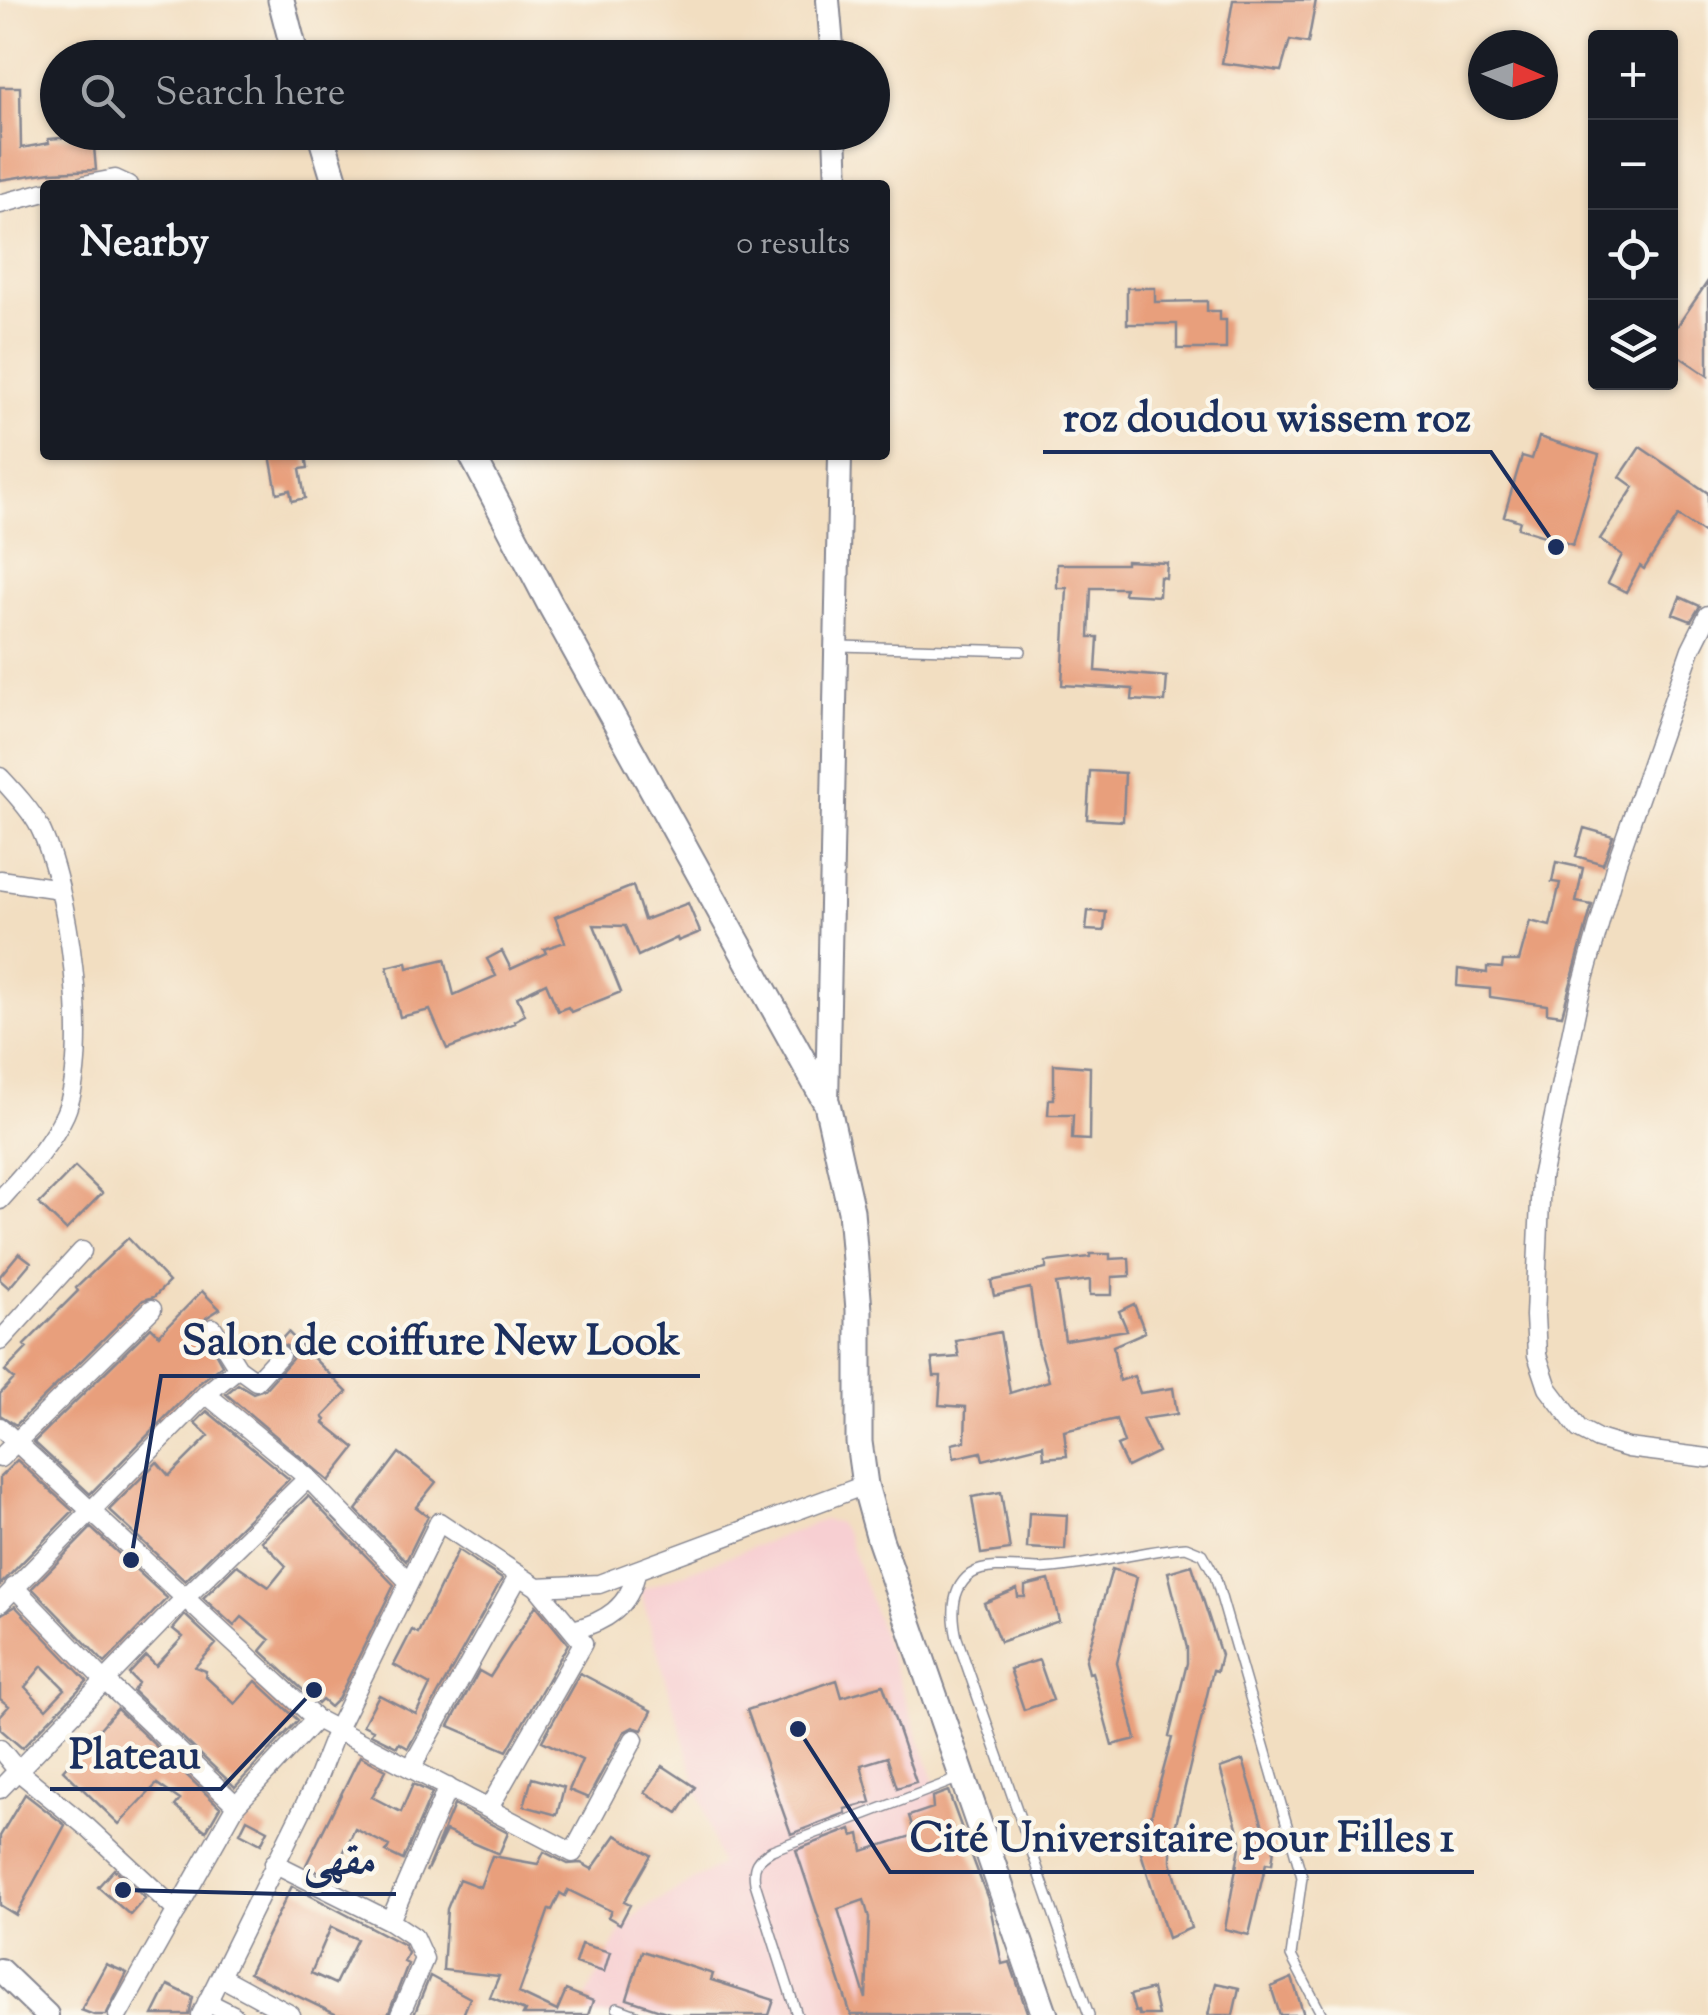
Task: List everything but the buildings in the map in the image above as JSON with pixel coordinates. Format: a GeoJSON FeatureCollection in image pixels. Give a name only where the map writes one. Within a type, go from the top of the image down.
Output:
{"type":"FeatureCollection","features":[{"type":"Feature","properties":{"kind":"main road"},"geometry":{"type":"LineString","coordinates":[[281,0],[291,40]]}},
{"type":"Feature","properties":{"kind":"main road"},"geometry":{"type":"LineString","coordinates":[[325,150],[334,180]]}},
{"type":"Feature","properties":{"kind":"main road"},"geometry":{"type":"LineString","coordinates":[[475,460],[827,1104],[851,1211],[865,1485],[880,1539],[1045,2015]]}},
{"type":"Feature","properties":{"kind":"street"},"geometry":{"type":"LineString","coordinates":[[828,0],[831,40]]}},
{"type":"Feature","properties":{"kind":"street"},"geometry":{"type":"LineString","coordinates":[[836,150],[837,180]]}},
{"type":"Feature","properties":{"kind":"street"},"geometry":{"type":"LineString","coordinates":[[0,204],[40,193]]}},
{"type":"Feature","properties":{"kind":"street"},"geometry":{"type":"LineString","coordinates":[[827,1104],[840,460]]}},
{"type":"Feature","properties":{"kind":"street"},"geometry":{"type":"LineString","coordinates":[[1708,615],[1691,650],[1616,864],[1578,997],[1541,1178],[1534,1316],[1537,1355],[1548,1388],[1579,1428],[1598,1439],[1628,1448],[1708,1458]]}},
{"type":"Feature","properties":{"kind":"street"},"geometry":{"type":"LineString","coordinates":[[0,777],[38,824],[60,888],[74,973],[76,1077],[65,1113],[41,1154],[0,1200]]}},
{"type":"Feature","properties":{"kind":"street"},"geometry":{"type":"LineString","coordinates":[[0,880],[60,888]]}},
{"type":"Feature","properties":{"kind":"street"},"geometry":{"type":"LineString","coordinates":[[0,1340],[82,1251]]}},
{"type":"Feature","properties":{"kind":"street"},"geometry":{"type":"LineString","coordinates":[[0,1458],[152,1309]]}},
{"type":"Feature","properties":{"kind":"street"},"geometry":{"type":"LineString","coordinates":[[213,1328],[238,1368],[256,1381],[280,1355]]}},
{"type":"Feature","properties":{"kind":"street"},"geometry":{"type":"LineString","coordinates":[[0,1603],[206,1394],[238,1368]]}},
{"type":"Feature","properties":{"kind":"street"},"geometry":{"type":"LineString","coordinates":[[206,1394],[308,1478],[409,1582]]}},
{"type":"Feature","properties":{"kind":"street"},"geometry":{"type":"LineString","coordinates":[[0,1427],[316,1719],[573,1853],[634,1740]]}},
{"type":"Feature","properties":{"kind":"street"},"geometry":{"type":"LineString","coordinates":[[0,1790],[183,1600],[308,1478]]}},
{"type":"Feature","properties":{"kind":"street"},"geometry":{"type":"LineString","coordinates":[[537,1587],[599,1584],[865,1485]]}},
{"type":"Feature","properties":{"kind":"street"},"geometry":{"type":"LineString","coordinates":[[232,2015],[204,2008],[439,1522],[537,1587],[583,1643],[489,1808]]}},
{"type":"Feature","properties":{"kind":"street"},"geometry":{"type":"LineString","coordinates":[[573,1630],[599,1622],[619,1608],[632,1590],[636,1572]]}},
{"type":"Feature","properties":{"kind":"street"},"geometry":{"type":"LineString","coordinates":[[411,1768],[519,1575]]}},
{"type":"Feature","properties":{"kind":"street"},"geometry":{"type":"LineString","coordinates":[[14,1588],[104,1681],[236,1804]]}},
{"type":"Feature","properties":{"kind":"street"},"geometry":{"type":"LineString","coordinates":[[118,2015],[236,1804],[316,1719]]}},
{"type":"Feature","properties":{"kind":"street"},"geometry":{"type":"LineString","coordinates":[[0,1749],[18,1771],[88,1828],[177,1911]]}},
{"type":"Feature","properties":{"kind":"street"},"geometry":{"type":"LineString","coordinates":[[390,1921],[448,1787]]}},
{"type":"Feature","properties":{"kind":"street"},"geometry":{"type":"LineString","coordinates":[[274,1863],[390,1921],[414,1938],[424,1959],[400,2015]]}},
{"type":"Feature","properties":{"kind":"street"},"geometry":{"type":"LineString","coordinates":[[0,1970],[47,2015]]}},
{"type":"Feature","properties":{"kind":"street"},"geometry":{"type":"LineString","coordinates":[[220,1977],[291,2015]]}},
{"type":"Feature","properties":{"kind":"lane"},"geometry":{"type":"LineString","coordinates":[[838,646],[1021,651]]}},
{"type":"Feature","properties":{"kind":"lane"},"geometry":{"type":"LineString","coordinates":[[1088,2015],[957,1638],[952,1619],[956,1594],[973,1573],[983,1570],[1046,1569],[1186,1547],[1203,1554],[1215,1576],[1253,1706],[1302,1878],[1291,1956],[1322,2015]]}},
{"type":"Feature","properties":{"kind":"lane"},"geometry":{"type":"LineString","coordinates":[[797,2015],[755,1883],[753,1868],[758,1858],[962,1777]]}},
{"type":"Feature","properties":{"kind":"lane"},"geometry":{"type":"LineString","coordinates":[[617,2008],[636,2015]]}},
{"type":"Feature","properties":{"kind":"shaded area"},"geometry":{"type":"Polygon","coordinates":[[[823,1520],[837,1522],[847,1535],[939,1794],[947,1797],[1024,2015],[577,2015],[622,1929],[642,1910],[720,1865],[640,1590],[823,1520]]]}},
{"type":"Feature","properties":{"kind":"place","name":"roz doudou wissem roz"},"geometry":{"type":"Point","coordinates":[1556,547]}},
{"type":"Feature","properties":{"kind":"place","name":"Salon de coiffure New Look"},"geometry":{"type":"Point","coordinates":[131,1560]}},
{"type":"Feature","properties":{"kind":"place","name":"Plateau"},"geometry":{"type":"Point","coordinates":[314,1690]}},
{"type":"Feature","properties":{"kind":"place","name":"Cité Universitaire pour Filles 1"},"geometry":{"type":"Point","coordinates":[798,1729]}},
{"type":"Feature","properties":{"kind":"place","name":"مقهى"},"geometry":{"type":"Point","coordinates":[123,1890]}}]}
